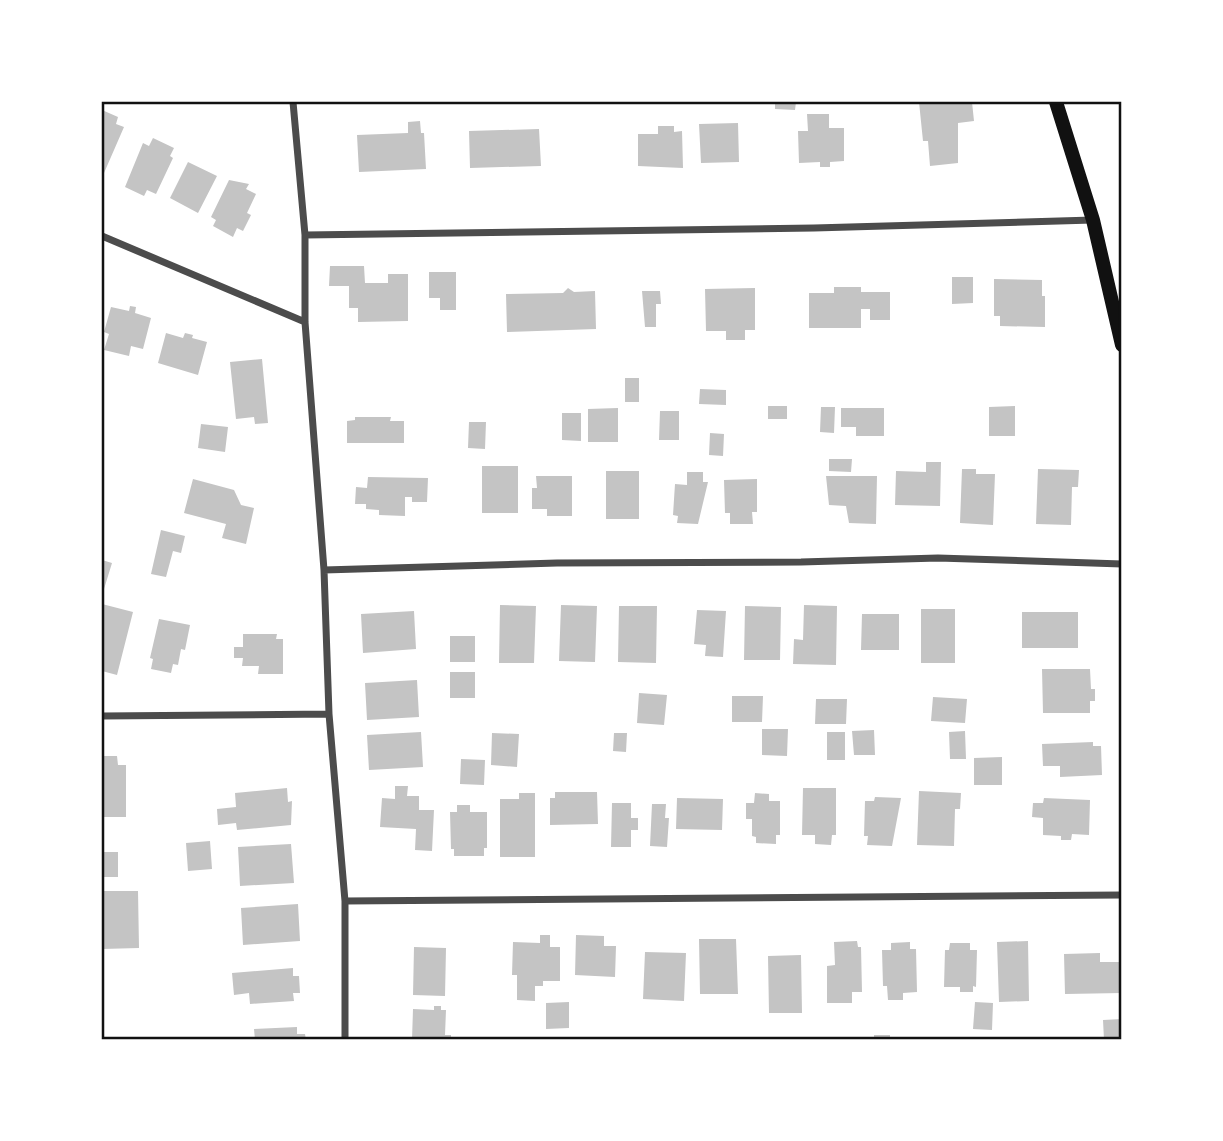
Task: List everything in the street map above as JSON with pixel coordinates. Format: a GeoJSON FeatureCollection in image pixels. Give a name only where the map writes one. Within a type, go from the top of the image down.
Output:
{"type":"FeatureCollection","features":[{"type":"Feature","properties":{"kind":"main road"},"geometry":{"type":"LineString","coordinates":[[1056,102],[1094,220],[1122,345]]}},
{"type":"Feature","properties":{"kind":"street"},"geometry":{"type":"LineString","coordinates":[[293,102],[305,235],[305,322],[324,570],[329,714],[345,901],[345,1040]]}},
{"type":"Feature","properties":{"kind":"street"},"geometry":{"type":"LineString","coordinates":[[305,235],[814,228],[1094,220]]}},
{"type":"Feature","properties":{"kind":"street"},"geometry":{"type":"LineString","coordinates":[[102,236],[305,322]]}},
{"type":"Feature","properties":{"kind":"street"},"geometry":{"type":"LineString","coordinates":[[324,570],[557,563],[938,558],[1122,564]]}},
{"type":"Feature","properties":{"kind":"street"},"geometry":{"type":"LineString","coordinates":[[102,716],[329,714]]}},
{"type":"Feature","properties":{"kind":"street"},"geometry":{"type":"LineString","coordinates":[[345,901],[1122,895]]}},
{"type":"Feature","properties":{"kind":"building"},"geometry":{"type":"Polygon","coordinates":[[[775,102],[796,102],[795,110],[775,109],[775,102]]]}},
{"type":"Feature","properties":{"kind":"building"},"geometry":{"type":"Polygon","coordinates":[[[919,102],[972,102],[974,121],[958,123],[958,163],[930,166],[928,141],[923,141],[919,102]]]}},
{"type":"Feature","properties":{"kind":"building"},"geometry":{"type":"Polygon","coordinates":[[[102,110],[118,117],[116,124],[124,127],[104,173],[102,171],[102,110]]]}},
{"type":"Feature","properties":{"kind":"building"},"geometry":{"type":"Polygon","coordinates":[[[807,114],[829,114],[829,128],[844,128],[844,161],[830,162],[830,167],[820,167],[820,162],[799,163],[798,131],[808,131],[807,114]]]}},
{"type":"Feature","properties":{"kind":"building"},"geometry":{"type":"Polygon","coordinates":[[[420,121],[421,133],[424,133],[426,169],[359,172],[357,135],[408,133],[408,122],[420,121]]]}},
{"type":"Feature","properties":{"kind":"building"},"geometry":{"type":"Polygon","coordinates":[[[738,123],[739,162],[701,163],[699,124],[738,123]]]}},
{"type":"Feature","properties":{"kind":"building"},"geometry":{"type":"Polygon","coordinates":[[[658,126],[674,126],[674,132],[682,131],[683,168],[638,166],[638,134],[658,134],[658,126]]]}},
{"type":"Feature","properties":{"kind":"building"},"geometry":{"type":"Polygon","coordinates":[[[539,129],[541,166],[470,168],[469,131],[539,129]]]}},
{"type":"Feature","properties":{"kind":"building"},"geometry":{"type":"Polygon","coordinates":[[[153,138],[174,148],[170,156],[173,158],[156,194],[147,190],[144,196],[125,187],[143,143],[149,146],[153,138]]]}},
{"type":"Feature","properties":{"kind":"building"},"geometry":{"type":"Polygon","coordinates":[[[188,162],[217,176],[198,213],[170,198],[188,162]]]}},
{"type":"Feature","properties":{"kind":"building"},"geometry":{"type":"Polygon","coordinates":[[[229,180],[249,184],[246,189],[256,194],[247,213],[251,215],[243,231],[237,228],[233,237],[213,226],[216,220],[211,217],[229,180]]]}},
{"type":"Feature","properties":{"kind":"building"},"geometry":{"type":"Polygon","coordinates":[[[330,266],[364,266],[365,283],[388,283],[388,274],[408,274],[408,321],[358,322],[358,308],[349,308],[349,286],[329,286],[330,266]]]}},
{"type":"Feature","properties":{"kind":"building"},"geometry":{"type":"Polygon","coordinates":[[[429,272],[456,272],[456,310],[440,310],[440,298],[429,298],[429,272]]]}},
{"type":"Feature","properties":{"kind":"building"},"geometry":{"type":"Polygon","coordinates":[[[952,277],[973,277],[973,303],[952,304],[952,277]]]}},
{"type":"Feature","properties":{"kind":"building"},"geometry":{"type":"Polygon","coordinates":[[[994,279],[1042,280],[1045,327],[1000,326],[1000,316],[994,316],[994,279]]]}},
{"type":"Feature","properties":{"kind":"building"},"geometry":{"type":"Polygon","coordinates":[[[834,287],[861,287],[861,292],[890,292],[890,320],[870,320],[870,309],[861,309],[861,328],[809,328],[809,293],[834,293],[834,287]]]}},
{"type":"Feature","properties":{"kind":"building"},"geometry":{"type":"Polygon","coordinates":[[[568,288],[574,292],[595,291],[596,329],[507,332],[506,294],[563,293],[568,288]]]}},
{"type":"Feature","properties":{"kind":"building"},"geometry":{"type":"Polygon","coordinates":[[[755,288],[755,330],[745,330],[745,340],[726,340],[726,331],[706,331],[705,289],[755,288]]]}},
{"type":"Feature","properties":{"kind":"building"},"geometry":{"type":"Polygon","coordinates":[[[642,291],[660,291],[661,304],[656,304],[656,327],[645,327],[642,291]]]}},
{"type":"Feature","properties":{"kind":"building"},"geometry":{"type":"Polygon","coordinates":[[[130,306],[136,307],[135,313],[151,318],[143,349],[131,346],[129,356],[104,350],[109,334],[104,332],[111,307],[129,311],[130,306]]]}},
{"type":"Feature","properties":{"kind":"building"},"geometry":{"type":"Polygon","coordinates":[[[166,333],[183,338],[185,333],[207,342],[198,375],[158,363],[166,333]]]}},
{"type":"Feature","properties":{"kind":"building"},"geometry":{"type":"Polygon","coordinates":[[[262,359],[268,423],[255,424],[254,417],[236,419],[230,362],[262,359]]]}},
{"type":"Feature","properties":{"kind":"building"},"geometry":{"type":"Polygon","coordinates":[[[625,378],[639,378],[639,402],[625,402],[625,378]]]}},
{"type":"Feature","properties":{"kind":"building"},"geometry":{"type":"Polygon","coordinates":[[[700,389],[726,390],[726,405],[699,404],[700,389]]]}},
{"type":"Feature","properties":{"kind":"building"},"geometry":{"type":"Polygon","coordinates":[[[768,406],[787,406],[787,419],[768,419],[768,406]]]}},
{"type":"Feature","properties":{"kind":"building"},"geometry":{"type":"Polygon","coordinates":[[[1015,406],[1015,436],[989,436],[989,407],[1015,406]]]}},
{"type":"Feature","properties":{"kind":"building"},"geometry":{"type":"Polygon","coordinates":[[[821,407],[835,407],[834,433],[820,432],[821,407]]]}},
{"type":"Feature","properties":{"kind":"building"},"geometry":{"type":"Polygon","coordinates":[[[618,408],[618,442],[588,442],[588,409],[618,408]]]}},
{"type":"Feature","properties":{"kind":"building"},"geometry":{"type":"Polygon","coordinates":[[[841,408],[884,408],[884,436],[856,436],[856,427],[841,427],[841,408]]]}},
{"type":"Feature","properties":{"kind":"building"},"geometry":{"type":"Polygon","coordinates":[[[660,411],[679,411],[679,440],[659,440],[660,411]]]}},
{"type":"Feature","properties":{"kind":"building"},"geometry":{"type":"Polygon","coordinates":[[[562,413],[581,413],[581,441],[562,440],[562,413]]]}},
{"type":"Feature","properties":{"kind":"building"},"geometry":{"type":"Polygon","coordinates":[[[355,417],[391,417],[390,421],[404,421],[404,443],[347,443],[347,421],[355,420],[355,417]]]}},
{"type":"Feature","properties":{"kind":"building"},"geometry":{"type":"Polygon","coordinates":[[[469,422],[486,422],[485,449],[468,448],[469,422]]]}},
{"type":"Feature","properties":{"kind":"building"},"geometry":{"type":"Polygon","coordinates":[[[201,424],[228,427],[225,452],[198,448],[201,424]]]}},
{"type":"Feature","properties":{"kind":"building"},"geometry":{"type":"Polygon","coordinates":[[[710,433],[724,434],[723,456],[709,455],[710,433]]]}},
{"type":"Feature","properties":{"kind":"building"},"geometry":{"type":"Polygon","coordinates":[[[829,459],[852,459],[851,472],[829,471],[829,459]]]}},
{"type":"Feature","properties":{"kind":"building"},"geometry":{"type":"Polygon","coordinates":[[[926,462],[941,462],[940,506],[895,505],[896,471],[926,472],[926,462]]]}},
{"type":"Feature","properties":{"kind":"building"},"geometry":{"type":"Polygon","coordinates":[[[482,466],[518,466],[518,513],[482,513],[482,466]]]}},
{"type":"Feature","properties":{"kind":"building"},"geometry":{"type":"Polygon","coordinates":[[[962,469],[976,469],[976,474],[995,474],[993,525],[960,523],[962,469]]]}},
{"type":"Feature","properties":{"kind":"building"},"geometry":{"type":"Polygon","coordinates":[[[1038,469],[1079,470],[1078,487],[1072,487],[1071,525],[1036,524],[1038,469]]]}},
{"type":"Feature","properties":{"kind":"building"},"geometry":{"type":"Polygon","coordinates":[[[606,471],[639,471],[639,519],[606,519],[606,471]]]}},
{"type":"Feature","properties":{"kind":"building"},"geometry":{"type":"Polygon","coordinates":[[[687,472],[703,472],[703,482],[708,482],[698,524],[677,523],[678,516],[673,515],[675,484],[687,485],[687,472]]]}},
{"type":"Feature","properties":{"kind":"building"},"geometry":{"type":"Polygon","coordinates":[[[536,476],[572,476],[572,516],[547,516],[547,509],[532,509],[532,488],[537,488],[536,476]]]}},
{"type":"Feature","properties":{"kind":"building"},"geometry":{"type":"Polygon","coordinates":[[[826,476],[877,476],[876,524],[849,523],[846,506],[829,505],[826,476]]]}},
{"type":"Feature","properties":{"kind":"building"},"geometry":{"type":"Polygon","coordinates":[[[368,477],[428,478],[427,502],[412,502],[412,497],[405,497],[405,516],[379,515],[379,510],[366,509],[366,504],[355,504],[356,487],[367,488],[368,477]]]}},
{"type":"Feature","properties":{"kind":"building"},"geometry":{"type":"Polygon","coordinates":[[[193,479],[234,490],[241,505],[254,508],[246,544],[222,538],[226,524],[184,513],[193,479]]]}},
{"type":"Feature","properties":{"kind":"building"},"geometry":{"type":"Polygon","coordinates":[[[757,479],[757,512],[752,512],[753,524],[730,524],[730,513],[725,513],[724,480],[757,479]]]}},
{"type":"Feature","properties":{"kind":"building"},"geometry":{"type":"Polygon","coordinates":[[[161,530],[185,536],[181,553],[173,551],[166,577],[151,574],[161,530]]]}},
{"type":"Feature","properties":{"kind":"building"},"geometry":{"type":"Polygon","coordinates":[[[102,560],[112,563],[104,589],[102,589],[102,560]]]}},
{"type":"Feature","properties":{"kind":"building"},"geometry":{"type":"Polygon","coordinates":[[[102,604],[133,612],[117,675],[102,671],[102,604]]]}},
{"type":"Feature","properties":{"kind":"building"},"geometry":{"type":"Polygon","coordinates":[[[500,605],[536,606],[534,663],[499,663],[500,605]]]}},
{"type":"Feature","properties":{"kind":"building"},"geometry":{"type":"Polygon","coordinates":[[[561,605],[597,606],[595,662],[559,661],[561,605]]]}},
{"type":"Feature","properties":{"kind":"building"},"geometry":{"type":"Polygon","coordinates":[[[804,605],[837,606],[836,665],[793,664],[794,639],[803,640],[804,605]]]}},
{"type":"Feature","properties":{"kind":"building"},"geometry":{"type":"Polygon","coordinates":[[[619,606],[657,606],[656,663],[618,662],[619,606]]]}},
{"type":"Feature","properties":{"kind":"building"},"geometry":{"type":"Polygon","coordinates":[[[745,606],[781,607],[780,660],[744,660],[745,606]]]}},
{"type":"Feature","properties":{"kind":"building"},"geometry":{"type":"Polygon","coordinates":[[[921,609],[955,609],[955,663],[921,663],[921,609]]]}},
{"type":"Feature","properties":{"kind":"building"},"geometry":{"type":"Polygon","coordinates":[[[697,610],[726,611],[723,657],[705,656],[706,645],[694,644],[697,610]]]}},
{"type":"Feature","properties":{"kind":"building"},"geometry":{"type":"Polygon","coordinates":[[[414,611],[416,649],[363,653],[361,614],[414,611]]]}},
{"type":"Feature","properties":{"kind":"building"},"geometry":{"type":"Polygon","coordinates":[[[1022,612],[1078,612],[1078,648],[1022,648],[1022,612]]]}},
{"type":"Feature","properties":{"kind":"building"},"geometry":{"type":"Polygon","coordinates":[[[862,614],[899,614],[899,650],[861,650],[862,614]]]}},
{"type":"Feature","properties":{"kind":"building"},"geometry":{"type":"Polygon","coordinates":[[[159,619],[190,625],[185,650],[181,649],[178,665],[173,664],[171,673],[151,669],[153,659],[150,658],[159,619]]]}},
{"type":"Feature","properties":{"kind":"building"},"geometry":{"type":"Polygon","coordinates":[[[243,634],[277,634],[276,639],[283,639],[283,674],[258,674],[259,666],[242,666],[243,658],[234,658],[234,647],[243,647],[243,634]]]}},
{"type":"Feature","properties":{"kind":"building"},"geometry":{"type":"Polygon","coordinates":[[[450,636],[475,636],[475,662],[450,662],[450,636]]]}},
{"type":"Feature","properties":{"kind":"building"},"geometry":{"type":"Polygon","coordinates":[[[1042,669],[1090,669],[1095,701],[1090,701],[1090,713],[1043,713],[1042,669]]]}},
{"type":"Feature","properties":{"kind":"building"},"geometry":{"type":"Polygon","coordinates":[[[450,672],[475,672],[475,698],[450,698],[450,672]]]}},
{"type":"Feature","properties":{"kind":"building"},"geometry":{"type":"Polygon","coordinates":[[[417,680],[419,717],[367,720],[365,683],[417,680]]]}},
{"type":"Feature","properties":{"kind":"building"},"geometry":{"type":"Polygon","coordinates":[[[639,693],[667,695],[664,725],[637,723],[639,693]]]}},
{"type":"Feature","properties":{"kind":"building"},"geometry":{"type":"Polygon","coordinates":[[[732,696],[763,696],[762,722],[732,722],[732,696]]]}},
{"type":"Feature","properties":{"kind":"building"},"geometry":{"type":"Polygon","coordinates":[[[933,697],[967,699],[965,723],[931,721],[933,697]]]}},
{"type":"Feature","properties":{"kind":"building"},"geometry":{"type":"Polygon","coordinates":[[[816,699],[847,699],[846,724],[815,724],[816,699]]]}},
{"type":"Feature","properties":{"kind":"building"},"geometry":{"type":"Polygon","coordinates":[[[762,729],[788,729],[787,756],[762,755],[762,729]]]}},
{"type":"Feature","properties":{"kind":"building"},"geometry":{"type":"Polygon","coordinates":[[[874,730],[875,755],[854,755],[852,731],[874,730]]]}},
{"type":"Feature","properties":{"kind":"building"},"geometry":{"type":"Polygon","coordinates":[[[965,731],[966,759],[950,759],[949,732],[965,731]]]}},
{"type":"Feature","properties":{"kind":"building"},"geometry":{"type":"Polygon","coordinates":[[[421,732],[423,767],[369,770],[367,735],[421,732]]]}},
{"type":"Feature","properties":{"kind":"building"},"geometry":{"type":"Polygon","coordinates":[[[827,732],[845,732],[845,760],[827,760],[827,732]]]}},
{"type":"Feature","properties":{"kind":"building"},"geometry":{"type":"Polygon","coordinates":[[[492,733],[519,734],[517,767],[491,765],[492,733]]]}},
{"type":"Feature","properties":{"kind":"building"},"geometry":{"type":"Polygon","coordinates":[[[614,733],[627,733],[626,752],[613,751],[614,733]]]}},
{"type":"Feature","properties":{"kind":"building"},"geometry":{"type":"Polygon","coordinates":[[[1093,742],[1093,746],[1101,746],[1102,775],[1060,777],[1060,766],[1043,766],[1042,744],[1093,742]]]}},
{"type":"Feature","properties":{"kind":"building"},"geometry":{"type":"Polygon","coordinates":[[[102,756],[117,756],[118,765],[126,765],[126,817],[102,817],[102,756]]]}},
{"type":"Feature","properties":{"kind":"building"},"geometry":{"type":"Polygon","coordinates":[[[1002,757],[1002,785],[974,785],[974,758],[1002,757]]]}},
{"type":"Feature","properties":{"kind":"building"},"geometry":{"type":"Polygon","coordinates":[[[461,759],[485,760],[484,785],[460,784],[461,759]]]}},
{"type":"Feature","properties":{"kind":"building"},"geometry":{"type":"Polygon","coordinates":[[[395,786],[408,786],[407,796],[419,796],[419,810],[434,810],[432,851],[415,850],[416,829],[380,827],[382,798],[395,799],[395,786]]]}},
{"type":"Feature","properties":{"kind":"building"},"geometry":{"type":"Polygon","coordinates":[[[287,788],[288,802],[292,801],[291,825],[237,830],[236,823],[218,825],[217,809],[236,807],[235,793],[287,788]]]}},
{"type":"Feature","properties":{"kind":"building"},"geometry":{"type":"Polygon","coordinates":[[[803,788],[836,788],[836,835],[832,835],[831,845],[815,844],[815,835],[802,835],[803,788]]]}},
{"type":"Feature","properties":{"kind":"building"},"geometry":{"type":"Polygon","coordinates":[[[919,791],[961,793],[960,809],[955,809],[954,846],[917,845],[919,791]]]}},
{"type":"Feature","properties":{"kind":"building"},"geometry":{"type":"Polygon","coordinates":[[[555,792],[597,792],[598,824],[550,825],[550,798],[555,798],[555,792]]]}},
{"type":"Feature","properties":{"kind":"building"},"geometry":{"type":"Polygon","coordinates":[[[519,793],[535,793],[535,857],[500,857],[500,799],[519,799],[519,793]]]}},
{"type":"Feature","properties":{"kind":"building"},"geometry":{"type":"Polygon","coordinates":[[[755,793],[769,794],[769,801],[780,801],[780,835],[776,835],[776,844],[756,843],[756,837],[752,836],[752,819],[746,819],[746,803],[754,803],[755,793]]]}},
{"type":"Feature","properties":{"kind":"building"},"geometry":{"type":"Polygon","coordinates":[[[875,797],[901,798],[892,846],[867,845],[868,836],[864,836],[865,801],[874,801],[875,797]]]}},
{"type":"Feature","properties":{"kind":"building"},"geometry":{"type":"Polygon","coordinates":[[[677,798],[723,799],[722,830],[676,829],[677,798]]]}},
{"type":"Feature","properties":{"kind":"building"},"geometry":{"type":"Polygon","coordinates":[[[1044,798],[1090,800],[1089,835],[1072,834],[1071,840],[1061,840],[1061,836],[1043,835],[1043,818],[1032,817],[1033,803],[1043,803],[1044,798]]]}},
{"type":"Feature","properties":{"kind":"building"},"geometry":{"type":"Polygon","coordinates":[[[612,803],[631,803],[631,818],[638,818],[638,830],[631,830],[631,847],[611,847],[612,803]]]}},
{"type":"Feature","properties":{"kind":"building"},"geometry":{"type":"Polygon","coordinates":[[[652,804],[666,804],[665,818],[669,818],[667,847],[650,846],[652,804]]]}},
{"type":"Feature","properties":{"kind":"building"},"geometry":{"type":"Polygon","coordinates":[[[457,805],[470,805],[470,812],[487,812],[487,848],[484,848],[484,856],[454,856],[454,849],[451,849],[450,812],[457,812],[457,805]]]}},
{"type":"Feature","properties":{"kind":"building"},"geometry":{"type":"Polygon","coordinates":[[[210,841],[212,869],[188,871],[186,843],[210,841]]]}},
{"type":"Feature","properties":{"kind":"building"},"geometry":{"type":"Polygon","coordinates":[[[291,844],[294,883],[240,886],[238,847],[291,844]]]}},
{"type":"Feature","properties":{"kind":"building"},"geometry":{"type":"Polygon","coordinates":[[[102,852],[118,852],[118,877],[102,877],[102,852]]]}},
{"type":"Feature","properties":{"kind":"building"},"geometry":{"type":"Polygon","coordinates":[[[102,891],[138,891],[139,948],[102,949],[102,891]]]}},
{"type":"Feature","properties":{"kind":"building"},"geometry":{"type":"Polygon","coordinates":[[[298,904],[300,941],[243,945],[241,908],[298,904]]]}},
{"type":"Feature","properties":{"kind":"building"},"geometry":{"type":"Polygon","coordinates":[[[540,935],[550,935],[550,947],[560,947],[560,981],[543,981],[543,986],[535,986],[535,1001],[517,1000],[517,975],[512,975],[513,942],[540,943],[540,935]]]}},
{"type":"Feature","properties":{"kind":"building"},"geometry":{"type":"Polygon","coordinates":[[[576,935],[604,936],[604,946],[616,946],[615,977],[575,975],[576,935]]]}},
{"type":"Feature","properties":{"kind":"building"},"geometry":{"type":"Polygon","coordinates":[[[699,939],[736,939],[738,994],[700,994],[699,939]]]}},
{"type":"Feature","properties":{"kind":"building"},"geometry":{"type":"Polygon","coordinates":[[[857,941],[858,947],[861,947],[862,992],[852,992],[852,1003],[827,1003],[827,966],[835,965],[834,942],[857,941]]]}},
{"type":"Feature","properties":{"kind":"building"},"geometry":{"type":"Polygon","coordinates":[[[1028,941],[1029,1001],[999,1002],[997,942],[1028,941]]]}},
{"type":"Feature","properties":{"kind":"building"},"geometry":{"type":"Polygon","coordinates":[[[910,942],[910,949],[916,949],[917,992],[903,993],[903,1000],[888,1000],[887,986],[883,986],[882,950],[891,950],[891,943],[910,942]]]}},
{"type":"Feature","properties":{"kind":"building"},"geometry":{"type":"Polygon","coordinates":[[[950,943],[970,943],[970,950],[977,950],[976,987],[973,986],[973,992],[960,992],[960,987],[944,987],[945,950],[949,950],[950,943]]]}},
{"type":"Feature","properties":{"kind":"building"},"geometry":{"type":"Polygon","coordinates":[[[414,947],[446,948],[445,996],[413,995],[414,947]]]}},
{"type":"Feature","properties":{"kind":"building"},"geometry":{"type":"Polygon","coordinates":[[[645,952],[686,953],[684,1001],[643,999],[645,952]]]}},
{"type":"Feature","properties":{"kind":"building"},"geometry":{"type":"Polygon","coordinates":[[[1100,953],[1100,962],[1122,962],[1122,993],[1065,994],[1064,954],[1100,953]]]}},
{"type":"Feature","properties":{"kind":"building"},"geometry":{"type":"Polygon","coordinates":[[[801,955],[802,1013],[769,1013],[768,956],[801,955]]]}},
{"type":"Feature","properties":{"kind":"building"},"geometry":{"type":"Polygon","coordinates":[[[293,968],[293,976],[299,976],[300,993],[293,993],[294,1001],[250,1004],[249,993],[234,995],[232,973],[293,968]]]}},
{"type":"Feature","properties":{"kind":"building"},"geometry":{"type":"Polygon","coordinates":[[[569,1002],[569,1028],[546,1029],[546,1003],[569,1002]]]}},
{"type":"Feature","properties":{"kind":"building"},"geometry":{"type":"Polygon","coordinates":[[[975,1002],[993,1003],[992,1030],[973,1029],[975,1002]]]}},
{"type":"Feature","properties":{"kind":"building"},"geometry":{"type":"Polygon","coordinates":[[[434,1006],[441,1006],[441,1010],[446,1010],[445,1035],[451,1035],[451,1040],[412,1040],[413,1009],[434,1010],[434,1006]]]}},
{"type":"Feature","properties":{"kind":"building"},"geometry":{"type":"Polygon","coordinates":[[[1122,1019],[1122,1040],[1104,1040],[1103,1020],[1122,1019]]]}},
{"type":"Feature","properties":{"kind":"building"},"geometry":{"type":"Polygon","coordinates":[[[297,1027],[297,1034],[305,1034],[306,1040],[255,1040],[254,1029],[297,1027]]]}},
{"type":"Feature","properties":{"kind":"building"},"geometry":{"type":"Polygon","coordinates":[[[874,1035],[890,1035],[890,1040],[874,1040],[874,1035]]]}},
{"type":"Feature","properties":{"kind":"building"},"geometry":{"type":"Polygon","coordinates":[[[842,1037],[868,1037],[868,1040],[842,1040],[842,1037]]]}}]}
